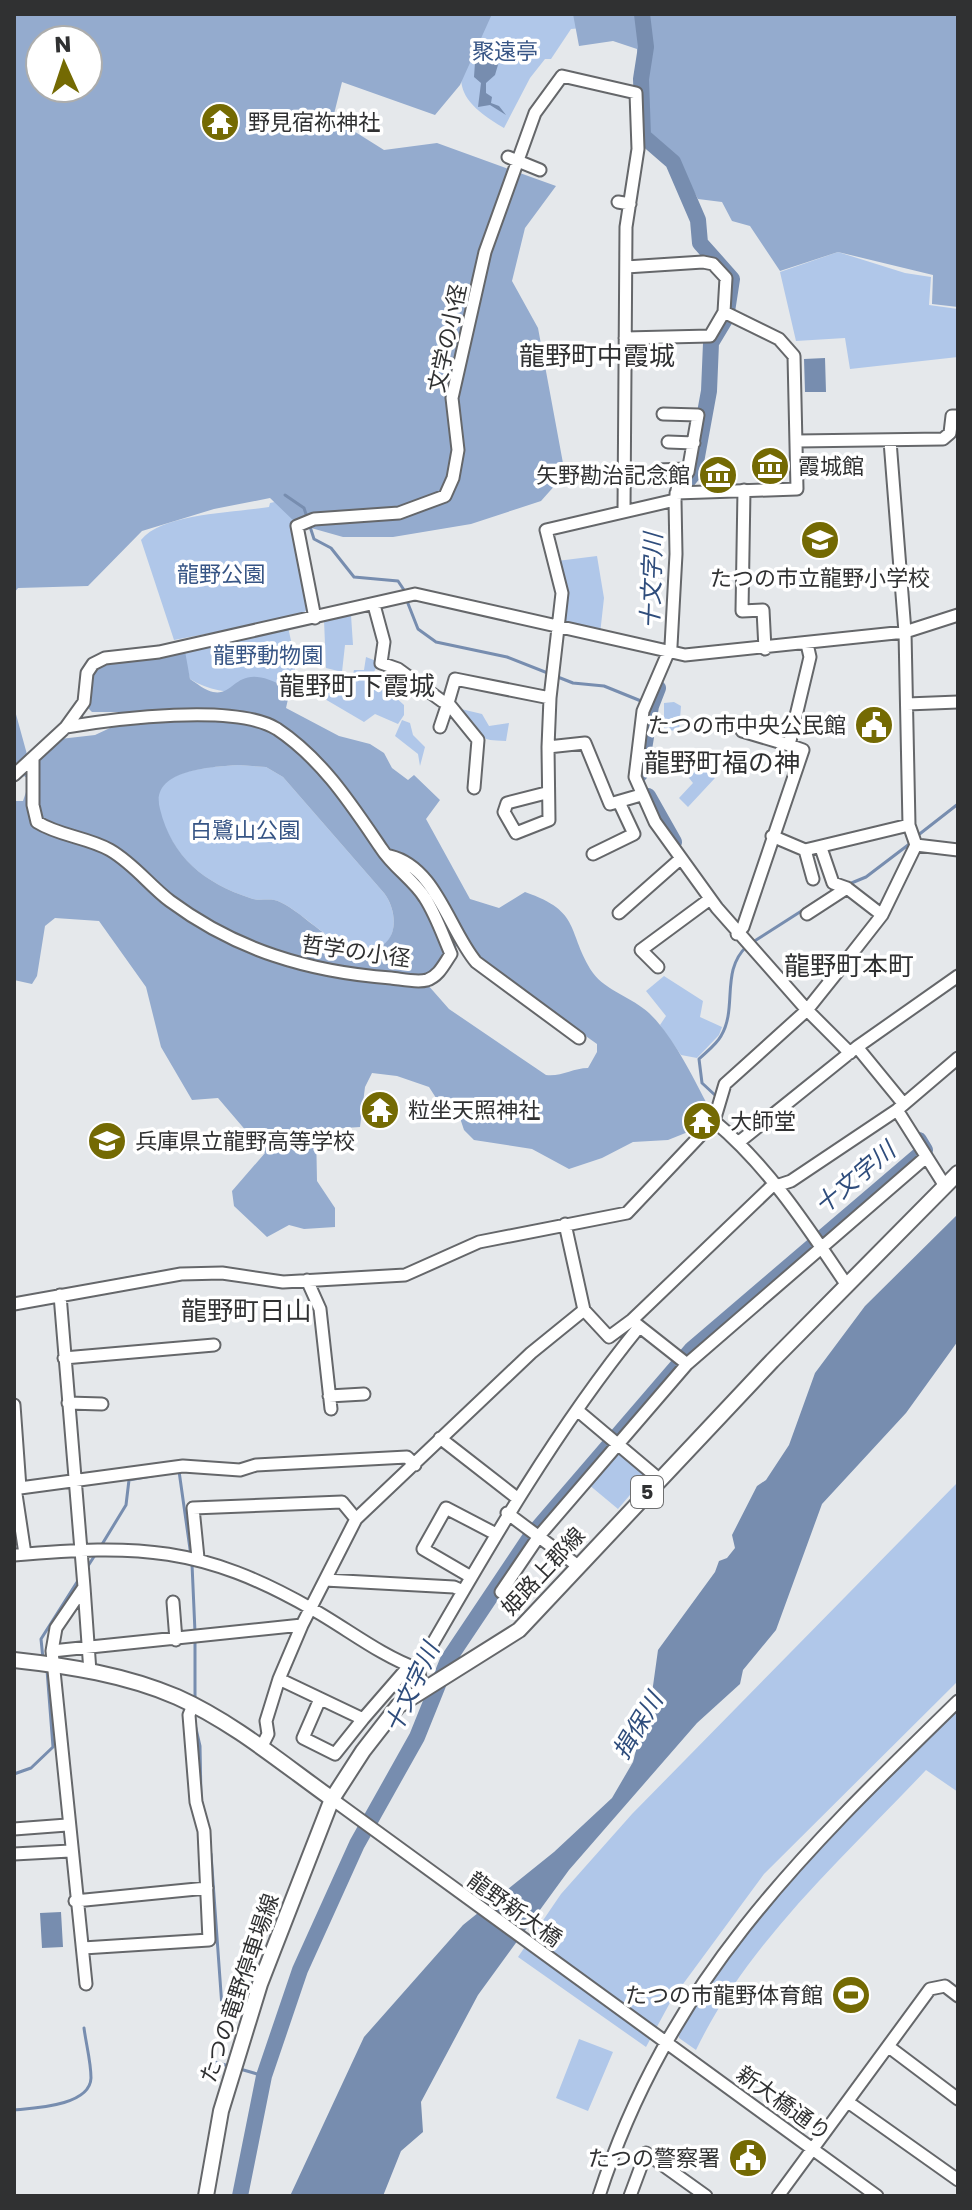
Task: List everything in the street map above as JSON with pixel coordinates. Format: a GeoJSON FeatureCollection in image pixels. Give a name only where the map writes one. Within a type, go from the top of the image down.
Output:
{"type":"FeatureCollection","features":[{"type":"Feature","properties":{"kind":"main road","name":"姫路上郡線"},"geometry":{"type":"LineString","coordinates":[[332,1799],[363,1751],[398,1706],[519,1630],[846,1284],[958,1173]]}},
{"type":"Feature","properties":{"kind":"main road"},"geometry":{"type":"LineString","coordinates":[[14,1660],[52,1658],[90,1672],[124,1678],[193,1705],[261,1748],[332,1799]]}},
{"type":"Feature","properties":{"kind":"main road","name":"たつの竜野停車場線"},"geometry":{"type":"LineString","coordinates":[[206,2196],[221,2111],[260,1984],[332,1799]]}},
{"type":"Feature","properties":{"kind":"street","name":"文学の小径"},"geometry":{"type":"LineString","coordinates":[[315,618],[297,526],[314,519],[399,513],[445,496],[453,478],[458,450],[452,398],[485,252],[513,159],[535,113],[559,78],[636,93],[638,149],[624,203],[626,267]]}},
{"type":"Feature","properties":{"kind":"street"},"geometry":{"type":"LineString","coordinates":[[513,159],[540,170]]}},
{"type":"Feature","properties":{"kind":"street"},"geometry":{"type":"LineString","coordinates":[[624,511],[625,338],[626,267],[713,264],[726,278],[728,313],[710,336],[625,338]]}},
{"type":"Feature","properties":{"kind":"street"},"geometry":{"type":"LineString","coordinates":[[546,793],[550,698],[561,627],[562,593],[546,530],[679,495],[797,489],[794,356],[779,339],[765,335],[757,326],[728,313]]}},
{"type":"Feature","properties":{"kind":"street"},"geometry":{"type":"LineString","coordinates":[[663,414],[698,415],[688,469],[679,495],[672,653],[643,711],[635,777],[641,795],[679,860],[737,934],[807,1010],[854,1050],[899,1106],[922,1154],[945,1186]]}},
{"type":"Feature","properties":{"kind":"street"},"geometry":{"type":"LineString","coordinates":[[797,441],[943,439],[950,433],[952,416],[958,416]]}},
{"type":"Feature","properties":{"kind":"street"},"geometry":{"type":"LineString","coordinates":[[14,1304],[181,1274],[307,1280],[405,1275],[479,1242],[627,1213],[714,1121],[725,1084],[807,1010],[882,915],[916,845],[909,825],[905,632],[890,441]]}},
{"type":"Feature","properties":{"kind":"street"},"geometry":{"type":"LineString","coordinates":[[668,442],[694,443]]}},
{"type":"Feature","properties":{"kind":"street"},"geometry":{"type":"LineString","coordinates":[[657,470],[688,469]]}},
{"type":"Feature","properties":{"kind":"street"},"geometry":{"type":"LineString","coordinates":[[744,490],[742,611],[763,610],[765,649]]}},
{"type":"Feature","properties":{"kind":"street"},"geometry":{"type":"LineString","coordinates":[[14,775],[66,727],[84,702],[87,673],[93,664],[105,658],[159,652],[415,594],[672,653],[765,649],[905,632],[958,615]]}},
{"type":"Feature","properties":{"kind":"street"},"geometry":{"type":"LineString","coordinates":[[374,605],[384,642],[381,663],[398,669],[448,703],[478,740],[474,788]]}},
{"type":"Feature","properties":{"kind":"street"},"geometry":{"type":"LineString","coordinates":[[789,745],[810,657],[807,644]]}},
{"type":"Feature","properties":{"kind":"street"},"geometry":{"type":"LineString","coordinates":[[440,727],[455,679],[550,698]]}},
{"type":"Feature","properties":{"kind":"street"},"geometry":{"type":"LineString","coordinates":[[907,704],[958,702]]}},
{"type":"Feature","properties":{"kind":"street","name":"哲学の小径"},"geometry":{"type":"LineString","coordinates":[[33,760],[33,805],[37,822],[50,830],[106,847],[127,860],[169,900],[209,925],[276,959],[372,977],[426,981],[438,973],[451,954],[425,897],[385,855],[344,793],[314,759],[275,728],[249,720],[200,716],[131,718],[66,727]]}},
{"type":"Feature","properties":{"kind":"street"},"geometry":{"type":"LineString","coordinates":[[737,934],[743,927],[803,750],[742,731]]}},
{"type":"Feature","properties":{"kind":"street"},"geometry":{"type":"LineString","coordinates":[[548,747],[585,743],[610,804],[641,795]]}},
{"type":"Feature","properties":{"kind":"street"},"geometry":{"type":"LineString","coordinates":[[593,854],[634,834],[619,802]]}},
{"type":"Feature","properties":{"kind":"street"},"geometry":{"type":"LineString","coordinates":[[772,836],[805,850],[909,825]]}},
{"type":"Feature","properties":{"kind":"street"},"geometry":{"type":"LineString","coordinates":[[916,845],[958,850]]}},
{"type":"Feature","properties":{"kind":"street"},"geometry":{"type":"LineString","coordinates":[[821,848],[833,883],[847,888],[882,915]]}},
{"type":"Feature","properties":{"kind":"street"},"geometry":{"type":"LineString","coordinates":[[805,850],[813,879]]}},
{"type":"Feature","properties":{"kind":"street"},"geometry":{"type":"LineString","coordinates":[[385,855],[396,858],[412,869],[434,891],[463,946],[476,962],[579,1038]]}},
{"type":"Feature","properties":{"kind":"street"},"geometry":{"type":"LineString","coordinates":[[619,913],[679,860]]}},
{"type":"Feature","properties":{"kind":"street"},"geometry":{"type":"LineString","coordinates":[[807,914],[847,888]]}},
{"type":"Feature","properties":{"kind":"street"},"geometry":{"type":"LineString","coordinates":[[658,967],[641,950],[710,899]]}},
{"type":"Feature","properties":{"kind":"street"},"geometry":{"type":"LineString","coordinates":[[739,1142],[854,1050],[958,976]]}},
{"type":"Feature","properties":{"kind":"street"},"geometry":{"type":"LineString","coordinates":[[320,1699],[303,1738],[335,1754],[363,1719],[413,1668],[463,1591],[507,1513],[636,1323],[775,1185],[791,1181],[899,1106],[958,1058]]}},
{"type":"Feature","properties":{"kind":"street"},"geometry":{"type":"LineString","coordinates":[[714,1121],[739,1142],[775,1185],[846,1284]]}},
{"type":"Feature","properties":{"kind":"street"},"geometry":{"type":"LineString","coordinates":[[501,1592],[535,1532],[613,1440],[687,1364],[818,1243],[922,1154]]}},
{"type":"Feature","properties":{"kind":"street"},"geometry":{"type":"LineString","coordinates":[[565,1224],[584,1310],[609,1337],[636,1323]]}},
{"type":"Feature","properties":{"kind":"street"},"geometry":{"type":"LineString","coordinates":[[307,1280],[320,1309],[331,1409]]}},
{"type":"Feature","properties":{"kind":"street"},"geometry":{"type":"LineString","coordinates":[[60,1295],[90,1672]]}},
{"type":"Feature","properties":{"kind":"street"},"geometry":{"type":"LineString","coordinates":[[261,1748],[268,1734],[266,1721],[279,1679],[302,1625],[356,1519],[440,1438],[584,1310]]}},
{"type":"Feature","properties":{"kind":"street"},"geometry":{"type":"LineString","coordinates":[[636,1323],[687,1364]]}},
{"type":"Feature","properties":{"kind":"street"},"geometry":{"type":"LineString","coordinates":[[64,1358],[214,1345]]}},
{"type":"Feature","properties":{"kind":"street"},"geometry":{"type":"LineString","coordinates":[[329,1396],[364,1394]]}},
{"type":"Feature","properties":{"kind":"street"},"geometry":{"type":"LineString","coordinates":[[68,1403],[102,1404]]}},
{"type":"Feature","properties":{"kind":"street"},"geometry":{"type":"LineString","coordinates":[[14,1405],[20,1488],[183,1466],[240,1470],[256,1465],[407,1457],[415,1465]]}},
{"type":"Feature","properties":{"kind":"street"},"geometry":{"type":"LineString","coordinates":[[577,1410],[659,1479]]}},
{"type":"Feature","properties":{"kind":"street"},"geometry":{"type":"LineString","coordinates":[[440,1438],[517,1498]]}},
{"type":"Feature","properties":{"kind":"street"},"geometry":{"type":"LineString","coordinates":[[16,1494],[20,1555],[143,1548],[198,1558],[240,1571],[311,1608],[413,1668],[423,1690]]}},
{"type":"Feature","properties":{"kind":"street"},"geometry":{"type":"LineString","coordinates":[[198,1558],[193,1508],[342,1502],[356,1519]]}},
{"type":"Feature","properties":{"kind":"street"},"geometry":{"type":"LineString","coordinates":[[471,1577],[423,1549],[446,1508],[496,1534]]}},
{"type":"Feature","properties":{"kind":"street"},"geometry":{"type":"LineString","coordinates":[[507,1513],[578,1566]]}},
{"type":"Feature","properties":{"kind":"street"},"geometry":{"type":"LineString","coordinates":[[325,1580],[454,1587],[463,1591]]}},
{"type":"Feature","properties":{"kind":"street"},"geometry":{"type":"LineString","coordinates":[[84,1587],[56,1628],[52,1658],[67,1825],[86,1984]]}},
{"type":"Feature","properties":{"kind":"street"},"geometry":{"type":"LineString","coordinates":[[173,1602],[176,1640]]}},
{"type":"Feature","properties":{"kind":"street"},"geometry":{"type":"LineString","coordinates":[[52,1658],[89,1647],[302,1625]]}},
{"type":"Feature","properties":{"kind":"street"},"geometry":{"type":"LineString","coordinates":[[279,1679],[363,1719]]}},
{"type":"Feature","properties":{"kind":"street"},"geometry":{"type":"LineString","coordinates":[[599,2196],[633,2104],[662,2040],[708,1972],[760,1905],[852,1804],[958,1701]]}},
{"type":"Feature","properties":{"kind":"street"},"geometry":{"type":"LineString","coordinates":[[83,1948],[209,1940],[204,1831],[196,1802],[189,1715],[193,1705]]}},
{"type":"Feature","properties":{"kind":"street","name":"龍野新大橋"},"geometry":{"type":"LineString","coordinates":[[332,1799],[662,2040]]}},
{"type":"Feature","properties":{"kind":"street"},"geometry":{"type":"LineString","coordinates":[[14,1829],[67,1825]]}},
{"type":"Feature","properties":{"kind":"street"},"geometry":{"type":"LineString","coordinates":[[14,1854],[70,1851]]}},
{"type":"Feature","properties":{"kind":"street"},"geometry":{"type":"LineString","coordinates":[[75,1901],[207,1888]]}},
{"type":"Feature","properties":{"kind":"street"},"geometry":{"type":"LineString","coordinates":[[778,2196],[930,1989],[945,1986],[958,1996]]}},
{"type":"Feature","properties":{"kind":"street","name":"新大橋通り"},"geometry":{"type":"LineString","coordinates":[[662,2040],[877,2196]]}},
{"type":"Feature","properties":{"kind":"street"},"geometry":{"type":"LineString","coordinates":[[889,2047],[958,2099]]}},
{"type":"Feature","properties":{"kind":"street"},"geometry":{"type":"LineString","coordinates":[[848,2102],[958,2180]]}},
{"type":"Feature","properties":{"kind":"street"},"geometry":{"type":"LineString","coordinates":[[630,2196],[646,2153],[706,2196]]}},
{"type":"Feature","properties":{"kind":"green space","name":"聚遠亭"},"geometry":{"type":"Polygon","coordinates":[[[476,14],[590,14],[583,28],[571,29],[551,59],[545,59],[530,78],[504,128],[472,104],[461,80],[476,14]]]}},
{"type":"Feature","properties":{"kind":"green space"},"geometry":{"type":"Polygon","coordinates":[[[838,252],[905,273],[931,277],[929,305],[958,309],[958,357],[850,369],[845,338],[796,341],[780,272],[838,252]]]}},
{"type":"Feature","properties":{"kind":"green space","name":"龍野公園"},"geometry":{"type":"Polygon","coordinates":[[[289,499],[308,608],[301,616],[174,640],[141,540],[151,531],[182,519],[269,507],[270,503],[289,499]]]}},
{"type":"Feature","properties":{"kind":"green space"},"geometry":{"type":"Polygon","coordinates":[[[597,556],[604,598],[600,634],[566,622],[557,561],[597,556]]]}},
{"type":"Feature","properties":{"kind":"green space"},"geometry":{"type":"Polygon","coordinates":[[[351,615],[353,645],[345,645],[342,672],[326,668],[324,620],[351,615]]]}},
{"type":"Feature","properties":{"kind":"green space","name":"龍野動物園"},"geometry":{"type":"Polygon","coordinates":[[[288,627],[295,659],[295,689],[290,692],[225,691],[190,679],[183,651],[288,627]]]}},
{"type":"Feature","properties":{"kind":"green space"},"geometry":{"type":"Polygon","coordinates":[[[366,657],[379,662],[370,680],[394,691],[394,696],[404,705],[404,715],[398,724],[375,714],[364,722],[318,695],[316,679],[324,678],[324,672],[352,678],[354,670],[364,670],[366,657]]]}},
{"type":"Feature","properties":{"kind":"green space"},"geometry":{"type":"Polygon","coordinates":[[[674,702],[681,706],[679,731],[664,730],[664,703],[674,702]]]}},
{"type":"Feature","properties":{"kind":"green space"},"geometry":{"type":"Polygon","coordinates":[[[461,709],[482,714],[489,726],[509,723],[506,741],[484,737],[472,721],[465,721],[461,709]]]}},
{"type":"Feature","properties":{"kind":"green space"},"geometry":{"type":"Polygon","coordinates":[[[402,720],[410,723],[413,735],[425,747],[420,766],[418,754],[395,736],[402,720]]]}},
{"type":"Feature","properties":{"kind":"green space"},"geometry":{"type":"Polygon","coordinates":[[[660,752],[688,752],[691,768],[659,771],[660,752]]]}},
{"type":"Feature","properties":{"kind":"green space","name":"白鷺山公園"},"geometry":{"type":"Polygon","coordinates":[[[238,765],[266,767],[283,777],[384,893],[394,918],[394,927],[387,942],[370,949],[345,945],[280,902],[254,899],[219,885],[182,855],[172,841],[159,809],[158,795],[164,785],[185,772],[238,765]]]}},
{"type":"Feature","properties":{"kind":"green space"},"geometry":{"type":"Polygon","coordinates":[[[701,765],[715,778],[688,807],[679,798],[693,783],[689,778],[701,765]]]}},
{"type":"Feature","properties":{"kind":"green space"},"geometry":{"type":"Polygon","coordinates":[[[664,976],[703,1001],[700,1017],[722,1027],[719,1035],[697,1058],[681,1055],[660,1025],[666,1016],[646,991],[664,976]]]}},
{"type":"Feature","properties":{"kind":"green space"},"geometry":{"type":"Polygon","coordinates":[[[617,1450],[647,1475],[618,1509],[588,1484],[617,1450]]]}},
{"type":"Feature","properties":{"kind":"green space"},"geometry":{"type":"Polygon","coordinates":[[[958,1482],[958,1681],[764,1874],[672,1999],[646,2047],[518,1957],[561,1894],[632,1814],[958,1482]]]}},
{"type":"Feature","properties":{"kind":"green space"},"geometry":{"type":"Polygon","coordinates":[[[958,1707],[958,1792],[926,1770],[831,1868],[770,1937],[717,2011],[696,2050],[679,2038],[678,2031],[746,1926],[861,1801],[958,1707]]]}},
{"type":"Feature","properties":{"kind":"green space"},"geometry":{"type":"Polygon","coordinates":[[[579,2039],[613,2052],[588,2111],[556,2098],[579,2039]]]}},
{"type":"Feature","properties":{"kind":"shaded area"},"geometry":{"type":"Polygon","coordinates":[[[14,14],[492,14],[460,85],[435,115],[342,82],[333,118],[384,150],[437,143],[556,186],[525,228],[512,281],[538,328],[565,474],[541,501],[471,524],[393,537],[343,537],[297,524],[270,498],[214,509],[142,531],[88,586],[18,588],[14,593],[14,14]]]}},
{"type":"Feature","properties":{"kind":"shaded area"},"geometry":{"type":"Polygon","coordinates":[[[573,14],[958,14],[958,307],[932,304],[933,275],[838,252],[780,271],[750,226],[732,221],[722,202],[698,199],[687,179],[647,132],[637,49],[613,41],[579,46],[573,14]]]}},
{"type":"Feature","properties":{"kind":"shaded area"},"geometry":{"type":"Polygon","coordinates":[[[476,48],[481,48],[493,61],[500,58],[495,75],[486,83],[486,93],[492,97],[491,103],[499,106],[506,115],[490,105],[478,107],[481,83],[474,77],[476,48]]]}},
{"type":"Feature","properties":{"kind":"shaded area"},"geometry":{"type":"Polygon","coordinates":[[[825,358],[826,392],[805,392],[804,359],[825,358]]]}},
{"type":"Feature","properties":{"kind":"shaded area"},"geometry":{"type":"Polygon","coordinates":[[[185,651],[190,679],[210,691],[221,692],[248,677],[272,681],[290,690],[286,708],[339,736],[370,744],[384,753],[392,768],[408,780],[414,775],[440,800],[426,819],[470,899],[499,908],[525,892],[556,907],[571,925],[585,959],[598,979],[649,1013],[666,1032],[706,1102],[688,1132],[668,1140],[633,1142],[602,1158],[569,1169],[532,1149],[474,1140],[464,1130],[459,1115],[438,1101],[429,1087],[397,1076],[372,1073],[365,1087],[360,1127],[316,1130],[317,1181],[335,1208],[335,1227],[304,1229],[289,1225],[267,1237],[234,1206],[232,1191],[265,1153],[218,1098],[192,1100],[161,1047],[146,987],[99,921],[55,918],[45,926],[37,976],[32,984],[14,980],[14,801],[23,801],[30,780],[24,776],[14,782],[14,707],[28,758],[60,739],[95,735],[125,721],[126,712],[92,712],[87,707],[93,670],[106,663],[185,651]],[[238,765],[199,769],[173,778],[164,786],[159,796],[160,809],[165,826],[182,855],[219,885],[254,899],[280,902],[345,945],[370,949],[387,942],[394,927],[394,918],[384,893],[283,777],[266,767],[238,765]],[[455,946],[439,963],[433,981],[427,984],[449,1009],[546,1075],[588,1068],[597,1052],[597,1044],[455,946]]]}},
{"type":"Feature","properties":{"kind":"shaded area"},"geometry":{"type":"Polygon","coordinates":[[[958,1214],[958,1341],[906,1413],[822,1504],[776,1630],[743,1670],[740,1684],[697,1723],[569,1870],[478,1995],[421,2102],[423,2132],[401,2151],[383,2196],[290,2196],[364,2037],[463,1925],[554,1852],[612,1798],[633,1762],[640,1734],[639,1716],[652,1693],[658,1650],[715,1572],[719,1561],[727,1558],[735,1548],[732,1535],[757,1486],[766,1480],[789,1445],[815,1373],[865,1306],[958,1214]]]}},
{"type":"Feature","properties":{"kind":"shaded area"},"geometry":{"type":"Polygon","coordinates":[[[61,1912],[63,1947],[42,1948],[40,1913],[61,1912]]]}},
{"type":"Feature","properties":{"kind":"waterway","name":"十文字川"},"geometry":{"type":"LineString","coordinates":[[642,14],[646,47],[641,79],[643,136],[673,162],[698,220],[700,243],[732,279],[726,318],[711,343],[709,391],[694,473],[681,489]]}},
{"type":"Feature","properties":{"kind":"waterway"},"geometry":{"type":"LineString","coordinates":[[285,495],[304,508],[314,539],[331,548],[354,577],[398,581],[406,593]]}},
{"type":"Feature","properties":{"kind":"waterway"},"geometry":{"type":"LineString","coordinates":[[407,601],[418,629],[436,642],[507,657],[573,683],[604,686],[641,701]]}},
{"type":"Feature","properties":{"kind":"waterway","name":"十文字川"},"geometry":{"type":"LineString","coordinates":[[640,774],[651,706],[658,688]]}},
{"type":"Feature","properties":{"kind":"waterway","name":"十文字川"},"geometry":{"type":"LineString","coordinates":[[648,796],[674,842]]}},
{"type":"Feature","properties":{"kind":"waterway"},"geometry":{"type":"LineString","coordinates":[[917,836],[958,804]]}},
{"type":"Feature","properties":{"kind":"waterway"},"geometry":{"type":"LineString","coordinates":[[849,884],[866,877],[912,842]]}},
{"type":"Feature","properties":{"kind":"waterway"},"geometry":{"type":"LineString","coordinates":[[753,942],[828,894]]}},
{"type":"Feature","properties":{"kind":"waterway"},"geometry":{"type":"LineString","coordinates":[[716,1096],[702,1083],[699,1059],[721,1036],[726,1025],[731,978],[739,956],[747,946]]}},
{"type":"Feature","properties":{"kind":"waterway","name":"十文字川"},"geometry":{"type":"LineString","coordinates":[[240,2196],[264,2076],[300,1970],[357,1844],[417,1737],[448,1660],[531,1536],[692,1349],[925,1150],[919,1140]]}},
{"type":"Feature","properties":{"kind":"waterway"},"geometry":{"type":"LineString","coordinates":[[74,1288],[149,1274]]}},
{"type":"Feature","properties":{"kind":"waterway"},"geometry":{"type":"LineString","coordinates":[[179,1471],[191,1556]]}},
{"type":"Feature","properties":{"kind":"waterway"},"geometry":{"type":"LineString","coordinates":[[101,1546],[126,1505],[129,1480],[168,1473]]}},
{"type":"Feature","properties":{"kind":"waterway"},"geometry":{"type":"LineString","coordinates":[[86,1569],[97,1552]]}},
{"type":"Feature","properties":{"kind":"waterway"},"geometry":{"type":"LineString","coordinates":[[192,1564],[195,1632]]}},
{"type":"Feature","properties":{"kind":"waterway"},"geometry":{"type":"LineString","coordinates":[[43,1659],[41,1639],[79,1579]]}},
{"type":"Feature","properties":{"kind":"waterway"},"geometry":{"type":"LineString","coordinates":[[195,1640],[195,1700]]}},
{"type":"Feature","properties":{"kind":"waterway"},"geometry":{"type":"LineString","coordinates":[[14,1774],[31,1768],[53,1747],[47,1670]]}},
{"type":"Feature","properties":{"kind":"waterway"},"geometry":{"type":"LineString","coordinates":[[194,1720],[200,1746],[201,1799],[208,1827]]}},
{"type":"Feature","properties":{"kind":"waterway"},"geometry":{"type":"LineString","coordinates":[[211,1854],[223,2021],[211,2061],[229,2066]]}},
{"type":"Feature","properties":{"kind":"waterway"},"geometry":{"type":"LineString","coordinates":[[14,2110],[60,2104],[81,2095],[88,2087],[91,2072],[84,2028]]}},
{"type":"Feature","properties":{"kind":"waterway"},"geometry":{"type":"LineString","coordinates":[[240,2069],[264,2076]]}},
{"type":"Feature","properties":{"kind":"place","name":"野見宿祢神社"},"geometry":{"type":"Point","coordinates":[220,122]}},
{"type":"Feature","properties":{"kind":"place","name":"霞城館"},"geometry":{"type":"Point","coordinates":[770,466]}},
{"type":"Feature","properties":{"kind":"place","name":"矢野勘治記念館"},"geometry":{"type":"Point","coordinates":[718,475]}},
{"type":"Feature","properties":{"kind":"place","name":"たつの市立龍野小学校"},"geometry":{"type":"Point","coordinates":[820,540]}},
{"type":"Feature","properties":{"kind":"place","name":"たつの市中央公民館"},"geometry":{"type":"Point","coordinates":[874,725]}},
{"type":"Feature","properties":{"kind":"place","name":"粒坐天照神社"},"geometry":{"type":"Point","coordinates":[380,1110]}},
{"type":"Feature","properties":{"kind":"place","name":"大師堂"},"geometry":{"type":"Point","coordinates":[702,1121]}},
{"type":"Feature","properties":{"kind":"place","name":"兵庫県立龍野高等学校"},"geometry":{"type":"Point","coordinates":[107,1141]}},
{"type":"Feature","properties":{"kind":"place","name":"たつの市龍野体育館"},"geometry":{"type":"Point","coordinates":[851,1995]}},
{"type":"Feature","properties":{"kind":"place","name":"たつの警察署"},"geometry":{"type":"Point","coordinates":[748,2158]}},
{"type":"Feature","properties":{"kind":"district","name":"龍野町中霞城"},"geometry":{"type":"Point","coordinates":[597,356]}},
{"type":"Feature","properties":{"kind":"district","name":"龍野町下霞城"},"geometry":{"type":"Point","coordinates":[357,686]}},
{"type":"Feature","properties":{"kind":"district","name":"龍野町福の神"},"geometry":{"type":"Point","coordinates":[722,763]}},
{"type":"Feature","properties":{"kind":"district","name":"龍野町本町"},"geometry":{"type":"Point","coordinates":[849,966]}},
{"type":"Feature","properties":{"kind":"district","name":"龍野町日山"},"geometry":{"type":"Point","coordinates":[246,1311]}},
{"type":"Feature","properties":{"kind":"water label","name":"揖保川"},"geometry":{"type":"Point","coordinates":[638,1726]}}]}
